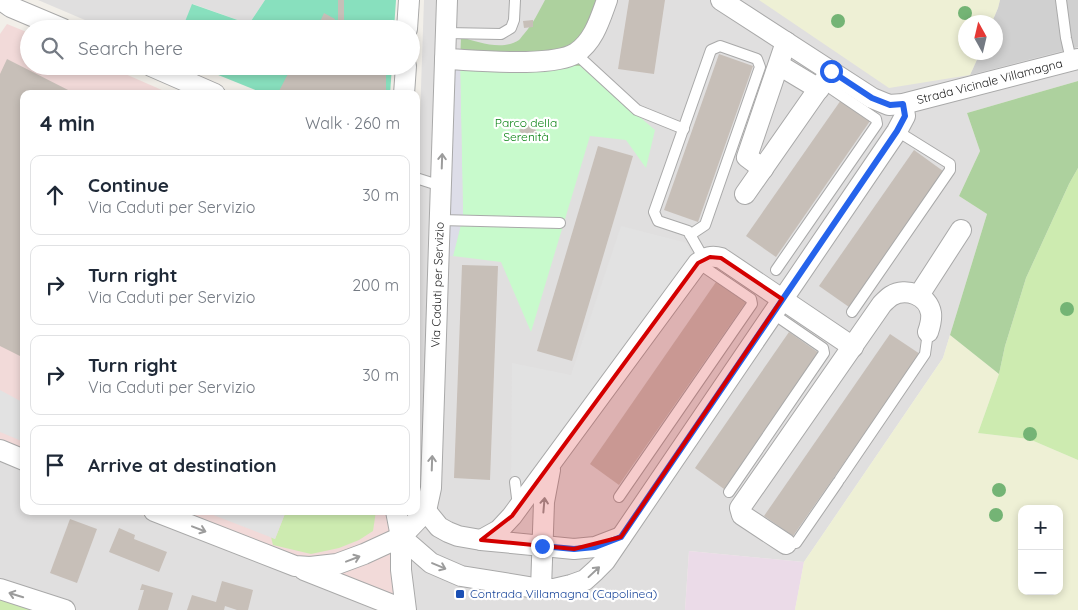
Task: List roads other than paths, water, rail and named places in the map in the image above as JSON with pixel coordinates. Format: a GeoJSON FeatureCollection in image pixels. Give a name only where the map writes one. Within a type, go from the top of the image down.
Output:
{"type":"FeatureCollection","features":[{"type":"Feature","properties":{"kind":"street"},"geometry":{"type":"LineString","coordinates":[[1,0],[11,7],[42,20]]}},
{"type":"Feature","properties":{"kind":"street"},"geometry":{"type":"LineString","coordinates":[[408,20],[409,0]]}},
{"type":"Feature","properties":{"kind":"street","name":"Via Caduti per Servizio"},"geometry":{"type":"LineString","coordinates":[[426,511],[431,488],[447,0]]}},
{"type":"Feature","properties":{"kind":"street"},"geometry":{"type":"LineString","coordinates":[[445,58],[530,62],[562,58],[575,53],[592,36],[600,21],[607,0]]}},
{"type":"Feature","properties":{"kind":"street"},"geometry":{"type":"LineString","coordinates":[[721,0],[786,42],[824,81]]}},
{"type":"Feature","properties":{"kind":"street"},"geometry":{"type":"LineString","coordinates":[[763,168],[747,157],[786,42]]}},
{"type":"Feature","properties":{"kind":"street","name":"Strada Vicinale Villamagna"},"geometry":{"type":"LineString","coordinates":[[903,104],[1075,59]]}},
{"type":"Feature","properties":{"kind":"street"},"geometry":{"type":"LineString","coordinates":[[401,536],[431,563],[461,576],[541,589],[554,589],[585,580],[604,561],[897,131],[905,116],[903,104],[890,105],[778,65]]}},
{"type":"Feature","properties":{"kind":"street"},"geometry":{"type":"LineString","coordinates":[[172,75],[206,90]]}},
{"type":"Feature","properties":{"kind":"street"},"geometry":{"type":"LineString","coordinates":[[404,90],[405,75]]}},
{"type":"Feature","properties":{"kind":"street"},"geometry":{"type":"LineString","coordinates":[[744,194],[824,81]]}},
{"type":"Feature","properties":{"kind":"street"},"geometry":{"type":"LineString","coordinates":[[919,295],[961,230]]}},
{"type":"Feature","properties":{"kind":"street"},"geometry":{"type":"LineString","coordinates":[[481,540],[499,530],[512,516],[701,261],[716,256],[722,258],[777,306],[852,347]]}},
{"type":"Feature","properties":{"kind":"street"},"geometry":{"type":"LineString","coordinates":[[786,544],[742,515],[740,508],[882,304],[890,296],[899,292],[909,292],[919,295],[927,302],[932,322],[928,332]]}},
{"type":"Feature","properties":{"kind":"street"},"geometry":{"type":"LineString","coordinates":[[0,450],[20,458]]}},
{"type":"Feature","properties":{"kind":"street"},"geometry":{"type":"LineString","coordinates":[[541,589],[544,502],[551,464]]}},
{"type":"Feature","properties":{"kind":"street"},"geometry":{"type":"LineString","coordinates":[[295,566],[318,566],[343,562],[364,554],[401,536],[426,511],[439,527],[448,532],[458,536],[481,540],[574,549],[595,547],[621,537]]}},
{"type":"Feature","properties":{"kind":"street"},"geometry":{"type":"LineString","coordinates":[[164,515],[405,610],[401,570],[401,536],[397,515]]}},
{"type":"Feature","properties":{"kind":"street"},"geometry":{"type":"LineString","coordinates":[[0,589],[65,610]]}},
{"type":"Feature","properties":{"kind":"lane"},"geometry":{"type":"LineString","coordinates":[[446,34],[501,34],[511,28],[514,20],[515,0]]}},
{"type":"Feature","properties":{"kind":"lane"},"geometry":{"type":"LineString","coordinates":[[1061,0],[1066,38],[1075,59]]}},
{"type":"Feature","properties":{"kind":"lane"},"geometry":{"type":"LineString","coordinates":[[618,497],[752,304],[752,299],[701,261],[688,231],[658,221],[654,212],[711,50],[720,46],[757,59],[760,67],[705,225],[690,235]]}},
{"type":"Feature","properties":{"kind":"lane"},"geometry":{"type":"LineString","coordinates":[[575,53],[637,110],[684,128]]}},
{"type":"Feature","properties":{"kind":"lane"},"geometry":{"type":"LineString","coordinates":[[776,270],[877,124],[876,119],[824,81]]}},
{"type":"Feature","properties":{"kind":"lane"},"geometry":{"type":"LineString","coordinates":[[852,312],[950,170],[950,164],[897,131]]}},
{"type":"Feature","properties":{"kind":"lane"},"geometry":{"type":"LineString","coordinates":[[420,179],[441,186]]}},
{"type":"Feature","properties":{"kind":"lane"},"geometry":{"type":"LineString","coordinates":[[440,220],[560,223]]}},
{"type":"Feature","properties":{"kind":"lane"},"geometry":{"type":"LineString","coordinates":[[729,492],[824,353],[823,348],[777,306]]}},
{"type":"Feature","properties":{"kind":"lane"},"geometry":{"type":"LineString","coordinates":[[786,544],[796,543],[926,354],[928,332]]}},
{"type":"Feature","properties":{"kind":"lane"},"geometry":{"type":"LineString","coordinates":[[515,482],[517,498],[523,502]]}},
{"type":"Feature","properties":{"kind":"place","name":"Contrada Villamagna (Capolinea)"},"geometry":{"type":"Point","coordinates":[460,594]}},
{"type":"Feature","properties":{"kind":"park label","name":"Parco della Serenità"},"geometry":{"type":"Point","coordinates":[526,130]}}]}
